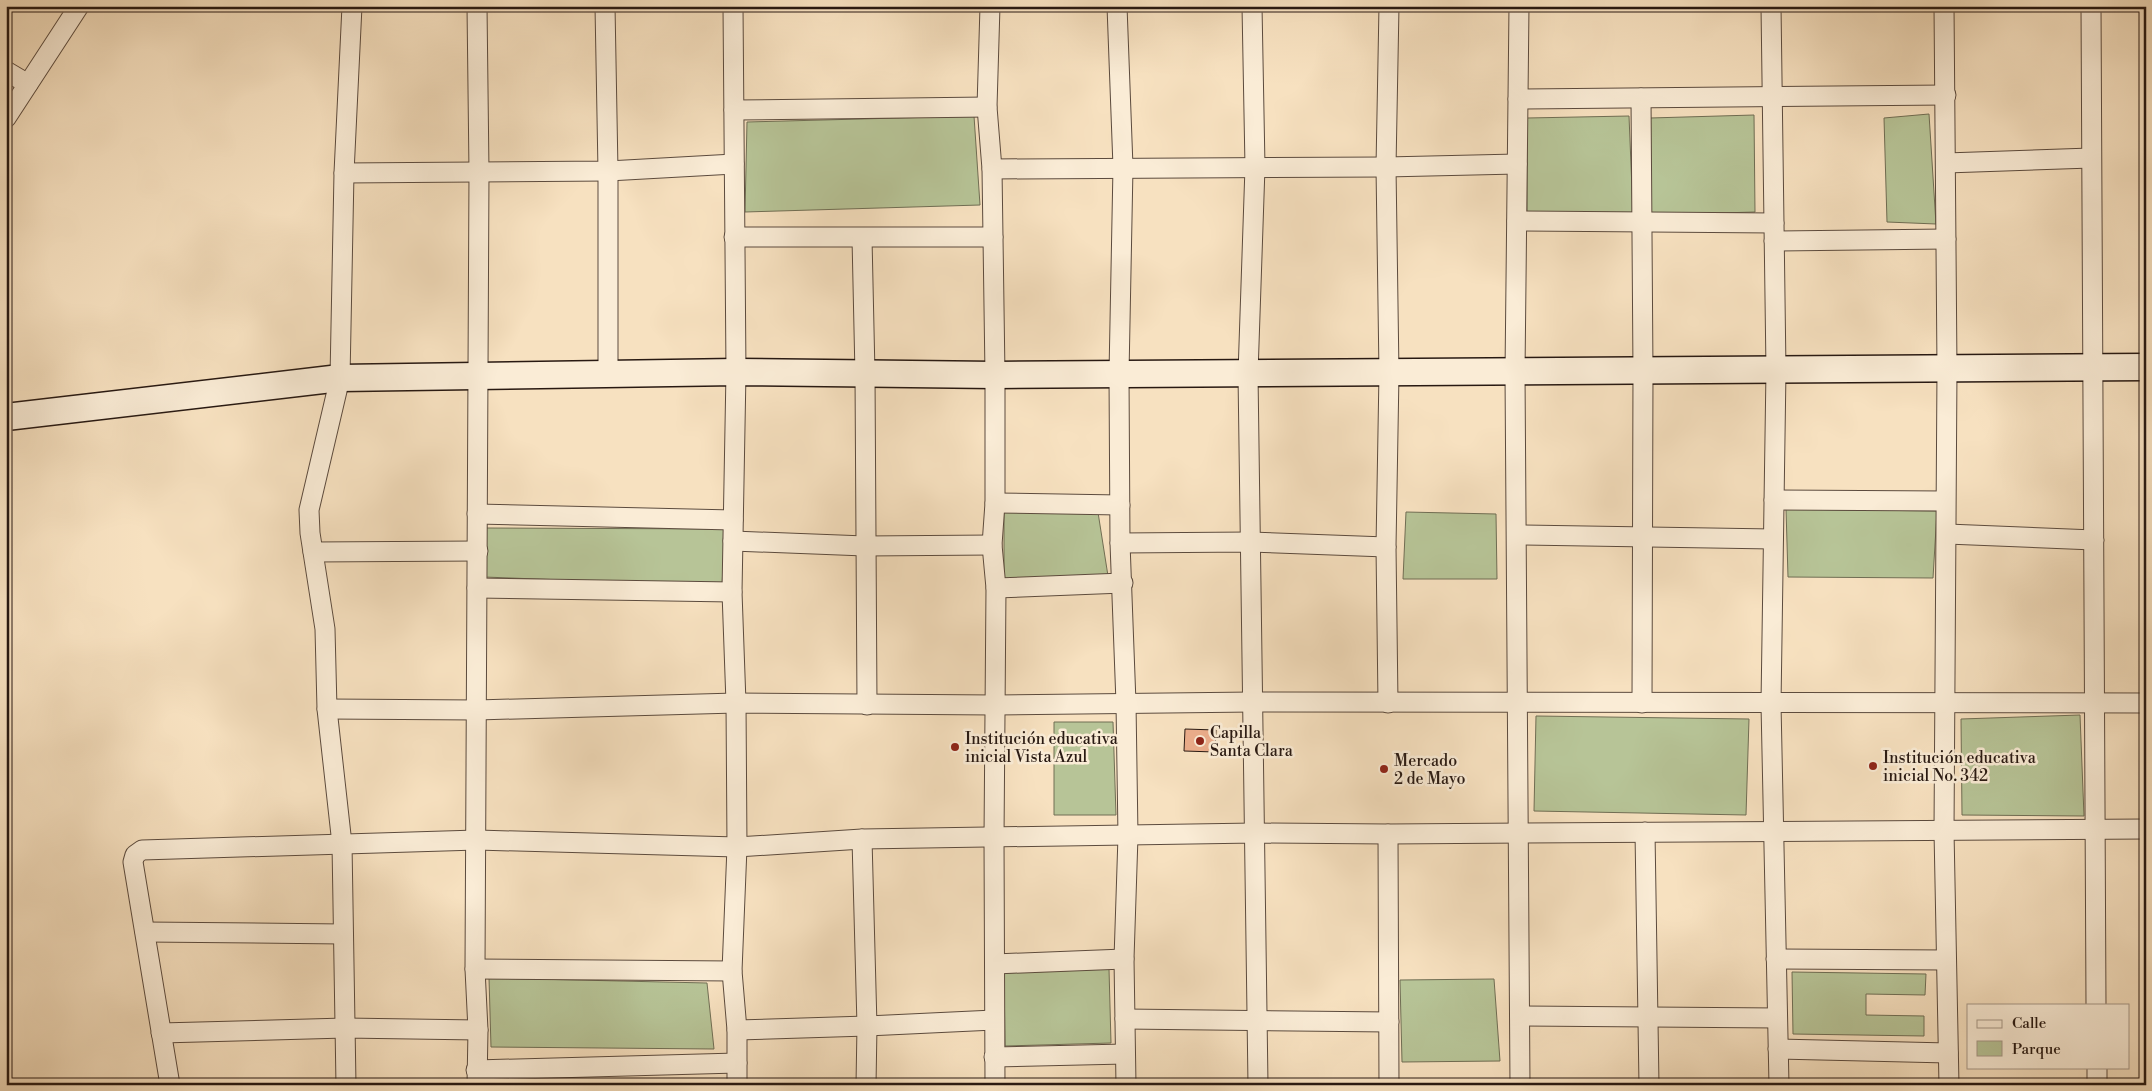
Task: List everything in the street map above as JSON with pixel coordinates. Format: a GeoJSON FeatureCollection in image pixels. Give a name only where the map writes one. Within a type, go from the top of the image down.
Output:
{"type":"FeatureCollection","features":[{"type":"Feature","properties":{"kind":"main road"},"geometry":{"type":"LineString","coordinates":[[6,417],[340,378],[736,372],[995,375],[1515,373],[2146,367]]}},
{"type":"Feature","properties":{"kind":"street"},"geometry":{"type":"LineString","coordinates":[[6,118],[79,6]]}},
{"type":"Feature","properties":{"kind":"street"},"geometry":{"type":"LineString","coordinates":[[346,1085],[342,844],[327,709],[325,629],[312,552],[309,510],[340,378],[344,173],[352,6]]}},
{"type":"Feature","properties":{"kind":"street"},"geometry":{"type":"LineString","coordinates":[[477,6],[479,172],[475,969],[478,1030],[477,1077],[737,1063]]}},
{"type":"Feature","properties":{"kind":"street"},"geometry":{"type":"LineString","coordinates":[[605,6],[608,171],[608,373]]}},
{"type":"Feature","properties":{"kind":"street"},"geometry":{"type":"LineString","coordinates":[[733,6],[736,372],[732,592],[736,703],[737,846],[732,971],[737,1030],[737,1085]]}},
{"type":"Feature","properties":{"kind":"street"},"geometry":{"type":"LineString","coordinates":[[990,6],[987,108],[992,169],[995,375],[995,503],[992,545],[996,588],[995,1085]]}},
{"type":"Feature","properties":{"kind":"street"},"geometry":{"type":"LineString","coordinates":[[1116,6],[1122,167],[1119,374],[1120,543],[1123,583],[1128,836],[1124,958],[1126,1085]]}},
{"type":"Feature","properties":{"kind":"street"},"geometry":{"type":"LineString","coordinates":[[1252,6],[1255,167],[1248,374],[1258,1085]]}},
{"type":"Feature","properties":{"kind":"street"},"geometry":{"type":"LineString","coordinates":[[1388,703],[1386,547],[1389,373],[1386,167],[1389,6]]}},
{"type":"Feature","properties":{"kind":"street"},"geometry":{"type":"LineString","coordinates":[[1519,6],[1515,373],[1520,833],[1520,1085]]}},
{"type":"Feature","properties":{"kind":"street"},"geometry":{"type":"LineString","coordinates":[[1771,6],[1776,370],[1771,704],[1779,1085]]}},
{"type":"Feature","properties":{"kind":"street"},"geometry":{"type":"LineString","coordinates":[[1944,6],[1947,369],[1944,831],[1949,1085]]}},
{"type":"Feature","properties":{"kind":"street"},"geometry":{"type":"LineString","coordinates":[[2090,6],[2096,1004]]}},
{"type":"Feature","properties":{"kind":"street"},"geometry":{"type":"LineString","coordinates":[[6,71],[28,84]]}},
{"type":"Feature","properties":{"kind":"street"},"geometry":{"type":"LineString","coordinates":[[1518,99],[1772,98],[1946,94]]}},
{"type":"Feature","properties":{"kind":"street"},"geometry":{"type":"LineString","coordinates":[[1641,98],[1643,222],[1642,704]]}},
{"type":"Feature","properties":{"kind":"street"},"geometry":{"type":"LineString","coordinates":[[734,110],[987,108]]}},
{"type":"Feature","properties":{"kind":"street"},"geometry":{"type":"LineString","coordinates":[[1946,163],[2091,158]]}},
{"type":"Feature","properties":{"kind":"street"},"geometry":{"type":"LineString","coordinates":[[344,173],[608,171],[734,164]]}},
{"type":"Feature","properties":{"kind":"street"},"geometry":{"type":"LineString","coordinates":[[992,169],[1386,167],[1517,164]]}},
{"type":"Feature","properties":{"kind":"street"},"geometry":{"type":"LineString","coordinates":[[1517,221],[1643,222],[1774,232],[1946,239]]}},
{"type":"Feature","properties":{"kind":"street"},"geometry":{"type":"LineString","coordinates":[[734,237],[993,237]]}},
{"type":"Feature","properties":{"kind":"street"},"geometry":{"type":"LineString","coordinates":[[862,238],[866,374],[867,705]]}},
{"type":"Feature","properties":{"kind":"street"},"geometry":{"type":"LineString","coordinates":[[1774,500],[1945,501]]}},
{"type":"Feature","properties":{"kind":"street"},"geometry":{"type":"LineString","coordinates":[[995,503],[1120,505]]}},
{"type":"Feature","properties":{"kind":"street"},"geometry":{"type":"LineString","coordinates":[[477,514],[733,520]]}},
{"type":"Feature","properties":{"kind":"street"},"geometry":{"type":"LineString","coordinates":[[1947,534],[2094,540]]}},
{"type":"Feature","properties":{"kind":"street"},"geometry":{"type":"LineString","coordinates":[[1516,536],[1773,539]]}},
{"type":"Feature","properties":{"kind":"street"},"geometry":{"type":"LineString","coordinates":[[733,541],[866,546],[992,545]]}},
{"type":"Feature","properties":{"kind":"street"},"geometry":{"type":"LineString","coordinates":[[1120,543],[1250,542],[1386,547]]}},
{"type":"Feature","properties":{"kind":"street"},"geometry":{"type":"LineString","coordinates":[[312,552],[478,552]]}},
{"type":"Feature","properties":{"kind":"street"},"geometry":{"type":"LineString","coordinates":[[996,588],[1123,583]]}},
{"type":"Feature","properties":{"kind":"street"},"geometry":{"type":"LineString","coordinates":[[477,588],[732,592]]}},
{"type":"Feature","properties":{"kind":"street"},"geometry":{"type":"LineString","coordinates":[[327,709],[477,710],[736,703],[995,705],[1253,702],[1642,704],[2095,704],[2146,702]]}},
{"type":"Feature","properties":{"kind":"street"},"geometry":{"type":"LineString","coordinates":[[170,1085],[133,862],[135,855],[142,850],[477,840],[737,846],[862,839],[1254,833],[1388,834],[2146,829]]}},
{"type":"Feature","properties":{"kind":"street"},"geometry":{"type":"LineString","coordinates":[[1645,832],[1649,1085]]}},
{"type":"Feature","properties":{"kind":"street"},"geometry":{"type":"LineString","coordinates":[[1388,834],[1389,1085]]}},
{"type":"Feature","properties":{"kind":"street"},"geometry":{"type":"LineString","coordinates":[[862,839],[867,1026],[866,1085]]}},
{"type":"Feature","properties":{"kind":"street"},"geometry":{"type":"LineString","coordinates":[[145,932],[343,934]]}},
{"type":"Feature","properties":{"kind":"street"},"geometry":{"type":"LineString","coordinates":[[995,964],[1124,958]]}},
{"type":"Feature","properties":{"kind":"street"},"geometry":{"type":"LineString","coordinates":[[1776,959],[1946,960]]}},
{"type":"Feature","properties":{"kind":"street"},"geometry":{"type":"LineString","coordinates":[[475,969],[732,971]]}},
{"type":"Feature","properties":{"kind":"street"},"geometry":{"type":"LineString","coordinates":[[1520,1016],[1778,1018]]}},
{"type":"Feature","properties":{"kind":"street"},"geometry":{"type":"LineString","coordinates":[[1125,1019],[1389,1022]]}},
{"type":"Feature","properties":{"kind":"street"},"geometry":{"type":"LineString","coordinates":[[737,1030],[994,1020]]}},
{"type":"Feature","properties":{"kind":"street"},"geometry":{"type":"LineString","coordinates":[[161,1033],[345,1028],[478,1030]]}},
{"type":"Feature","properties":{"kind":"street"},"geometry":{"type":"LineString","coordinates":[[1778,1050],[1948,1053]]}},
{"type":"Feature","properties":{"kind":"street"},"geometry":{"type":"LineString","coordinates":[[994,1057],[1126,1054]]}},
{"type":"Feature","properties":{"kind":"street"},"geometry":{"type":"LineString","coordinates":[[2097,1068],[2097,1085]]}},
{"type":"Feature","properties":{"kind":"green space"},"geometry":{"type":"Polygon","coordinates":[[[1929,114],[1936,224],[1887,222],[1884,118],[1929,114]]]}},
{"type":"Feature","properties":{"kind":"green space"},"geometry":{"type":"Polygon","coordinates":[[[1754,115],[1755,212],[1649,215],[1650,118],[1754,115]]]}},
{"type":"Feature","properties":{"kind":"green space"},"geometry":{"type":"Polygon","coordinates":[[[974,116],[980,205],[745,212],[747,122],[974,116]]]}},
{"type":"Feature","properties":{"kind":"green space"},"geometry":{"type":"Polygon","coordinates":[[[1629,116],[1633,214],[1527,215],[1527,118],[1629,116]]]}},
{"type":"Feature","properties":{"kind":"green space"},"geometry":{"type":"Polygon","coordinates":[[[1097,506],[1108,576],[1004,585],[1004,508],[1097,506]]]}},
{"type":"Feature","properties":{"kind":"green space"},"geometry":{"type":"Polygon","coordinates":[[[1786,509],[1937,511],[1933,578],[1788,577],[1786,509]]]}},
{"type":"Feature","properties":{"kind":"green space"},"geometry":{"type":"Polygon","coordinates":[[[1406,512],[1496,514],[1497,579],[1403,579],[1406,512]]]}},
{"type":"Feature","properties":{"kind":"green space"},"geometry":{"type":"Polygon","coordinates":[[[486,528],[725,529],[722,586],[484,577],[486,528]]]}},
{"type":"Feature","properties":{"kind":"green space"},"geometry":{"type":"Polygon","coordinates":[[[2080,715],[2084,816],[1962,815],[1961,719],[2080,715]]]}},
{"type":"Feature","properties":{"kind":"green space"},"geometry":{"type":"Polygon","coordinates":[[[1536,716],[1749,719],[1746,815],[1534,811],[1536,716]]]}},
{"type":"Feature","properties":{"kind":"green space"},"geometry":{"type":"Polygon","coordinates":[[[1054,722],[1113,722],[1116,815],[1054,815],[1054,722]]]}},
{"type":"Feature","properties":{"kind":"green space"},"geometry":{"type":"Polygon","coordinates":[[[1109,969],[1111,1043],[1005,1046],[1004,973],[1109,969]]]}},
{"type":"Feature","properties":{"kind":"green space"},"geometry":{"type":"Polygon","coordinates":[[[1792,972],[1926,974],[1925,995],[1866,994],[1866,1015],[1924,1016],[1924,1036],[1793,1034],[1792,972]]]}},
{"type":"Feature","properties":{"kind":"green space"},"geometry":{"type":"Polygon","coordinates":[[[489,978],[707,983],[714,1049],[491,1047],[489,978]]]}},
{"type":"Feature","properties":{"kind":"green space"},"geometry":{"type":"Polygon","coordinates":[[[1494,979],[1500,1061],[1402,1062],[1400,980],[1494,979]]]}},
{"type":"Feature","properties":{"kind":"building","name":"Capilla Santa Clara"},"geometry":{"type":"Polygon","coordinates":[[[1185,729],[1216,730],[1215,752],[1184,751],[1185,729]]]}},
{"type":"Feature","properties":{"kind":"place","name":"Capilla Santa Clara"},"geometry":{"type":"Point","coordinates":[1200,741]}},
{"type":"Feature","properties":{"kind":"place","name":"Institución educativa inicial Vista Azul"},"geometry":{"type":"Point","coordinates":[955,747]}},
{"type":"Feature","properties":{"kind":"place","name":"Institución educativa inicial No. 342"},"geometry":{"type":"Point","coordinates":[1873,766]}},
{"type":"Feature","properties":{"kind":"place","name":"Mercado 2 de Mayo"},"geometry":{"type":"Point","coordinates":[1384,769]}}]}
